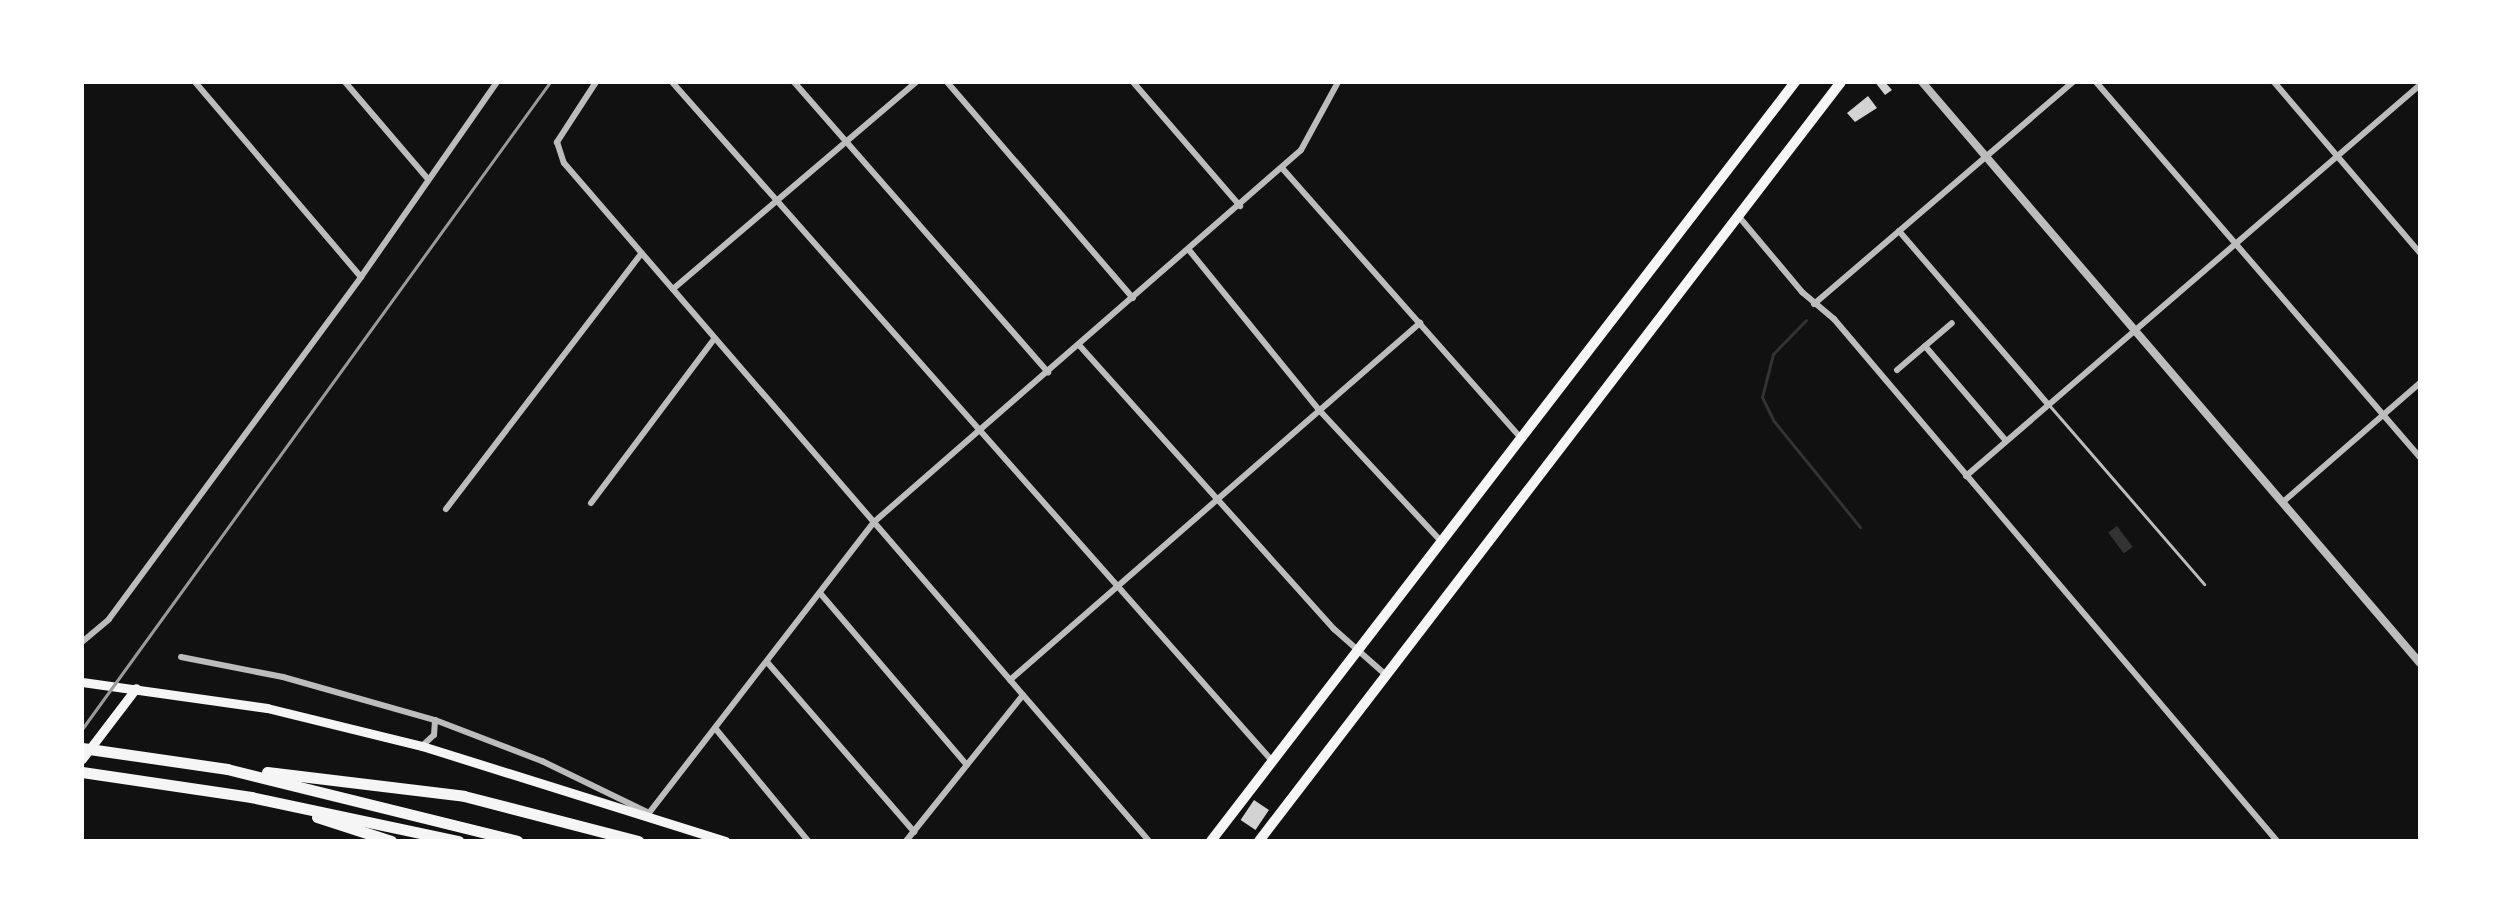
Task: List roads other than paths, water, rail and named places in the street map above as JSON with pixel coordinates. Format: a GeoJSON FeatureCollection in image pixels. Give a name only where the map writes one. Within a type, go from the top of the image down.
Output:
{"type":"FeatureCollection","features":[{"type":"Feature","properties":{"kind":"highway"},"geometry":{"type":"LineString","coordinates":[[82,748],[227,769],[517,841]]}},
{"type":"Feature","properties":{"kind":"highway"},"geometry":{"type":"LineString","coordinates":[[227,769],[402,785],[558,818],[638,841]]}},
{"type":"Feature","properties":{"kind":"highway"},"geometry":{"type":"LineString","coordinates":[[82,772],[251,797],[458,841]]}},
{"type":"Feature","properties":{"kind":"highway"},"geometry":{"type":"LineString","coordinates":[[251,797],[391,841]]}},
{"type":"Feature","properties":{"kind":"main road"},"geometry":{"type":"LineString","coordinates":[[1211,841],[1795,82]]}},
{"type":"Feature","properties":{"kind":"main road"},"geometry":{"type":"LineString","coordinates":[[1259,841],[1740,218],[1841,82]]}},
{"type":"Feature","properties":{"kind":"main road"},"geometry":{"type":"LineString","coordinates":[[82,682],[267,708],[422,746],[649,813],[726,841]]}},
{"type":"Feature","properties":{"kind":"main road"},"geometry":{"type":"LineString","coordinates":[[82,759],[136,688]]}},
{"type":"Feature","properties":{"kind":"street"},"geometry":{"type":"LineString","coordinates":[[195,82],[361,277]]}},
{"type":"Feature","properties":{"kind":"street"},"geometry":{"type":"LineString","coordinates":[[345,82],[427,178]]}},
{"type":"Feature","properties":{"kind":"street"},"geometry":{"type":"LineString","coordinates":[[596,82],[557,142],[564,163],[1149,841]]}},
{"type":"Feature","properties":{"kind":"street"},"geometry":{"type":"LineString","coordinates":[[672,82],[1272,761]]}},
{"type":"Feature","properties":{"kind":"street"},"geometry":{"type":"LineString","coordinates":[[794,82],[1048,372]]}},
{"type":"Feature","properties":{"kind":"street"},"geometry":{"type":"LineString","coordinates":[[673,289],[916,82]]}},
{"type":"Feature","properties":{"kind":"street"},"geometry":{"type":"LineString","coordinates":[[947,82],[1133,298]]}},
{"type":"Feature","properties":{"kind":"street"},"geometry":{"type":"LineString","coordinates":[[1133,82],[1240,206]]}},
{"type":"Feature","properties":{"kind":"street"},"geometry":{"type":"LineString","coordinates":[[181,657],[283,677],[435,720],[542,761],[649,813],[874,522],[1301,150],[1338,82]]}},
{"type":"Feature","properties":{"kind":"street"},"geometry":{"type":"LineString","coordinates":[[1922,82],[2420,663]]}},
{"type":"Feature","properties":{"kind":"street"},"geometry":{"type":"LineString","coordinates":[[1814,304],[2073,82]]}},
{"type":"Feature","properties":{"kind":"street"},"geometry":{"type":"LineString","coordinates":[[2096,82],[2420,457]]}},
{"type":"Feature","properties":{"kind":"street"},"geometry":{"type":"LineString","coordinates":[[2274,82],[2420,253]]}},
{"type":"Feature","properties":{"kind":"street"},"geometry":{"type":"LineString","coordinates":[[82,642],[91,637],[361,277],[495,83]]}},
{"type":"Feature","properties":{"kind":"street"},"geometry":{"type":"LineString","coordinates":[[1966,476],[2420,85]]}},
{"type":"Feature","properties":{"kind":"street"},"geometry":{"type":"LineString","coordinates":[[1282,168],[1521,438]]}},
{"type":"Feature","properties":{"kind":"street"},"geometry":{"type":"LineString","coordinates":[[1740,218],[1814,304],[1834,319],[2277,841]]}},
{"type":"Feature","properties":{"kind":"street"},"geometry":{"type":"LineString","coordinates":[[1899,231],[2048,404]]}},
{"type":"Feature","properties":{"kind":"street"},"geometry":{"type":"LineString","coordinates":[[1189,250],[1320,411],[1441,541]]}},
{"type":"Feature","properties":{"kind":"street"},"geometry":{"type":"LineString","coordinates":[[446,509],[642,253]]}},
{"type":"Feature","properties":{"kind":"street"},"geometry":{"type":"LineString","coordinates":[[1010,680],[1420,323]]}},
{"type":"Feature","properties":{"kind":"street"},"geometry":{"type":"LineString","coordinates":[[1897,370],[1952,323]]}},
{"type":"Feature","properties":{"kind":"street"},"geometry":{"type":"LineString","coordinates":[[591,503],[715,338]]}},
{"type":"Feature","properties":{"kind":"street"},"geometry":{"type":"LineString","coordinates":[[1079,345],[1359,652],[1386,675]]}},
{"type":"Feature","properties":{"kind":"street"},"geometry":{"type":"LineString","coordinates":[[1925,346],[2006,441]]}},
{"type":"Feature","properties":{"kind":"street"},"geometry":{"type":"LineString","coordinates":[[2283,502],[2420,383]]}},
{"type":"Feature","properties":{"kind":"street"},"geometry":{"type":"LineString","coordinates":[[820,593],[967,765]]}},
{"type":"Feature","properties":{"kind":"street"},"geometry":{"type":"LineString","coordinates":[[767,662],[914,832]]}},
{"type":"Feature","properties":{"kind":"street"},"geometry":{"type":"LineString","coordinates":[[906,841],[1023,695]]}},
{"type":"Feature","properties":{"kind":"street"},"geometry":{"type":"LineString","coordinates":[[422,746],[434,735],[435,720]]}},
{"type":"Feature","properties":{"kind":"street"},"geometry":{"type":"LineString","coordinates":[[715,728],[808,841]]}},
{"type":"Feature","properties":{"kind":"lane"},"geometry":{"type":"LineString","coordinates":[[2048,404],[2204,584]]}},
{"type":"Feature","properties":{"kind":"waterway"},"geometry":{"type":"LineString","coordinates":[[1806,320],[1773,354],[1762,397],[1773,420],[1860,527]]}},
{"type":"Feature","properties":{"kind":"railway"},"geometry":{"type":"LineString","coordinates":[[82,729],[550,82]]}}]}
